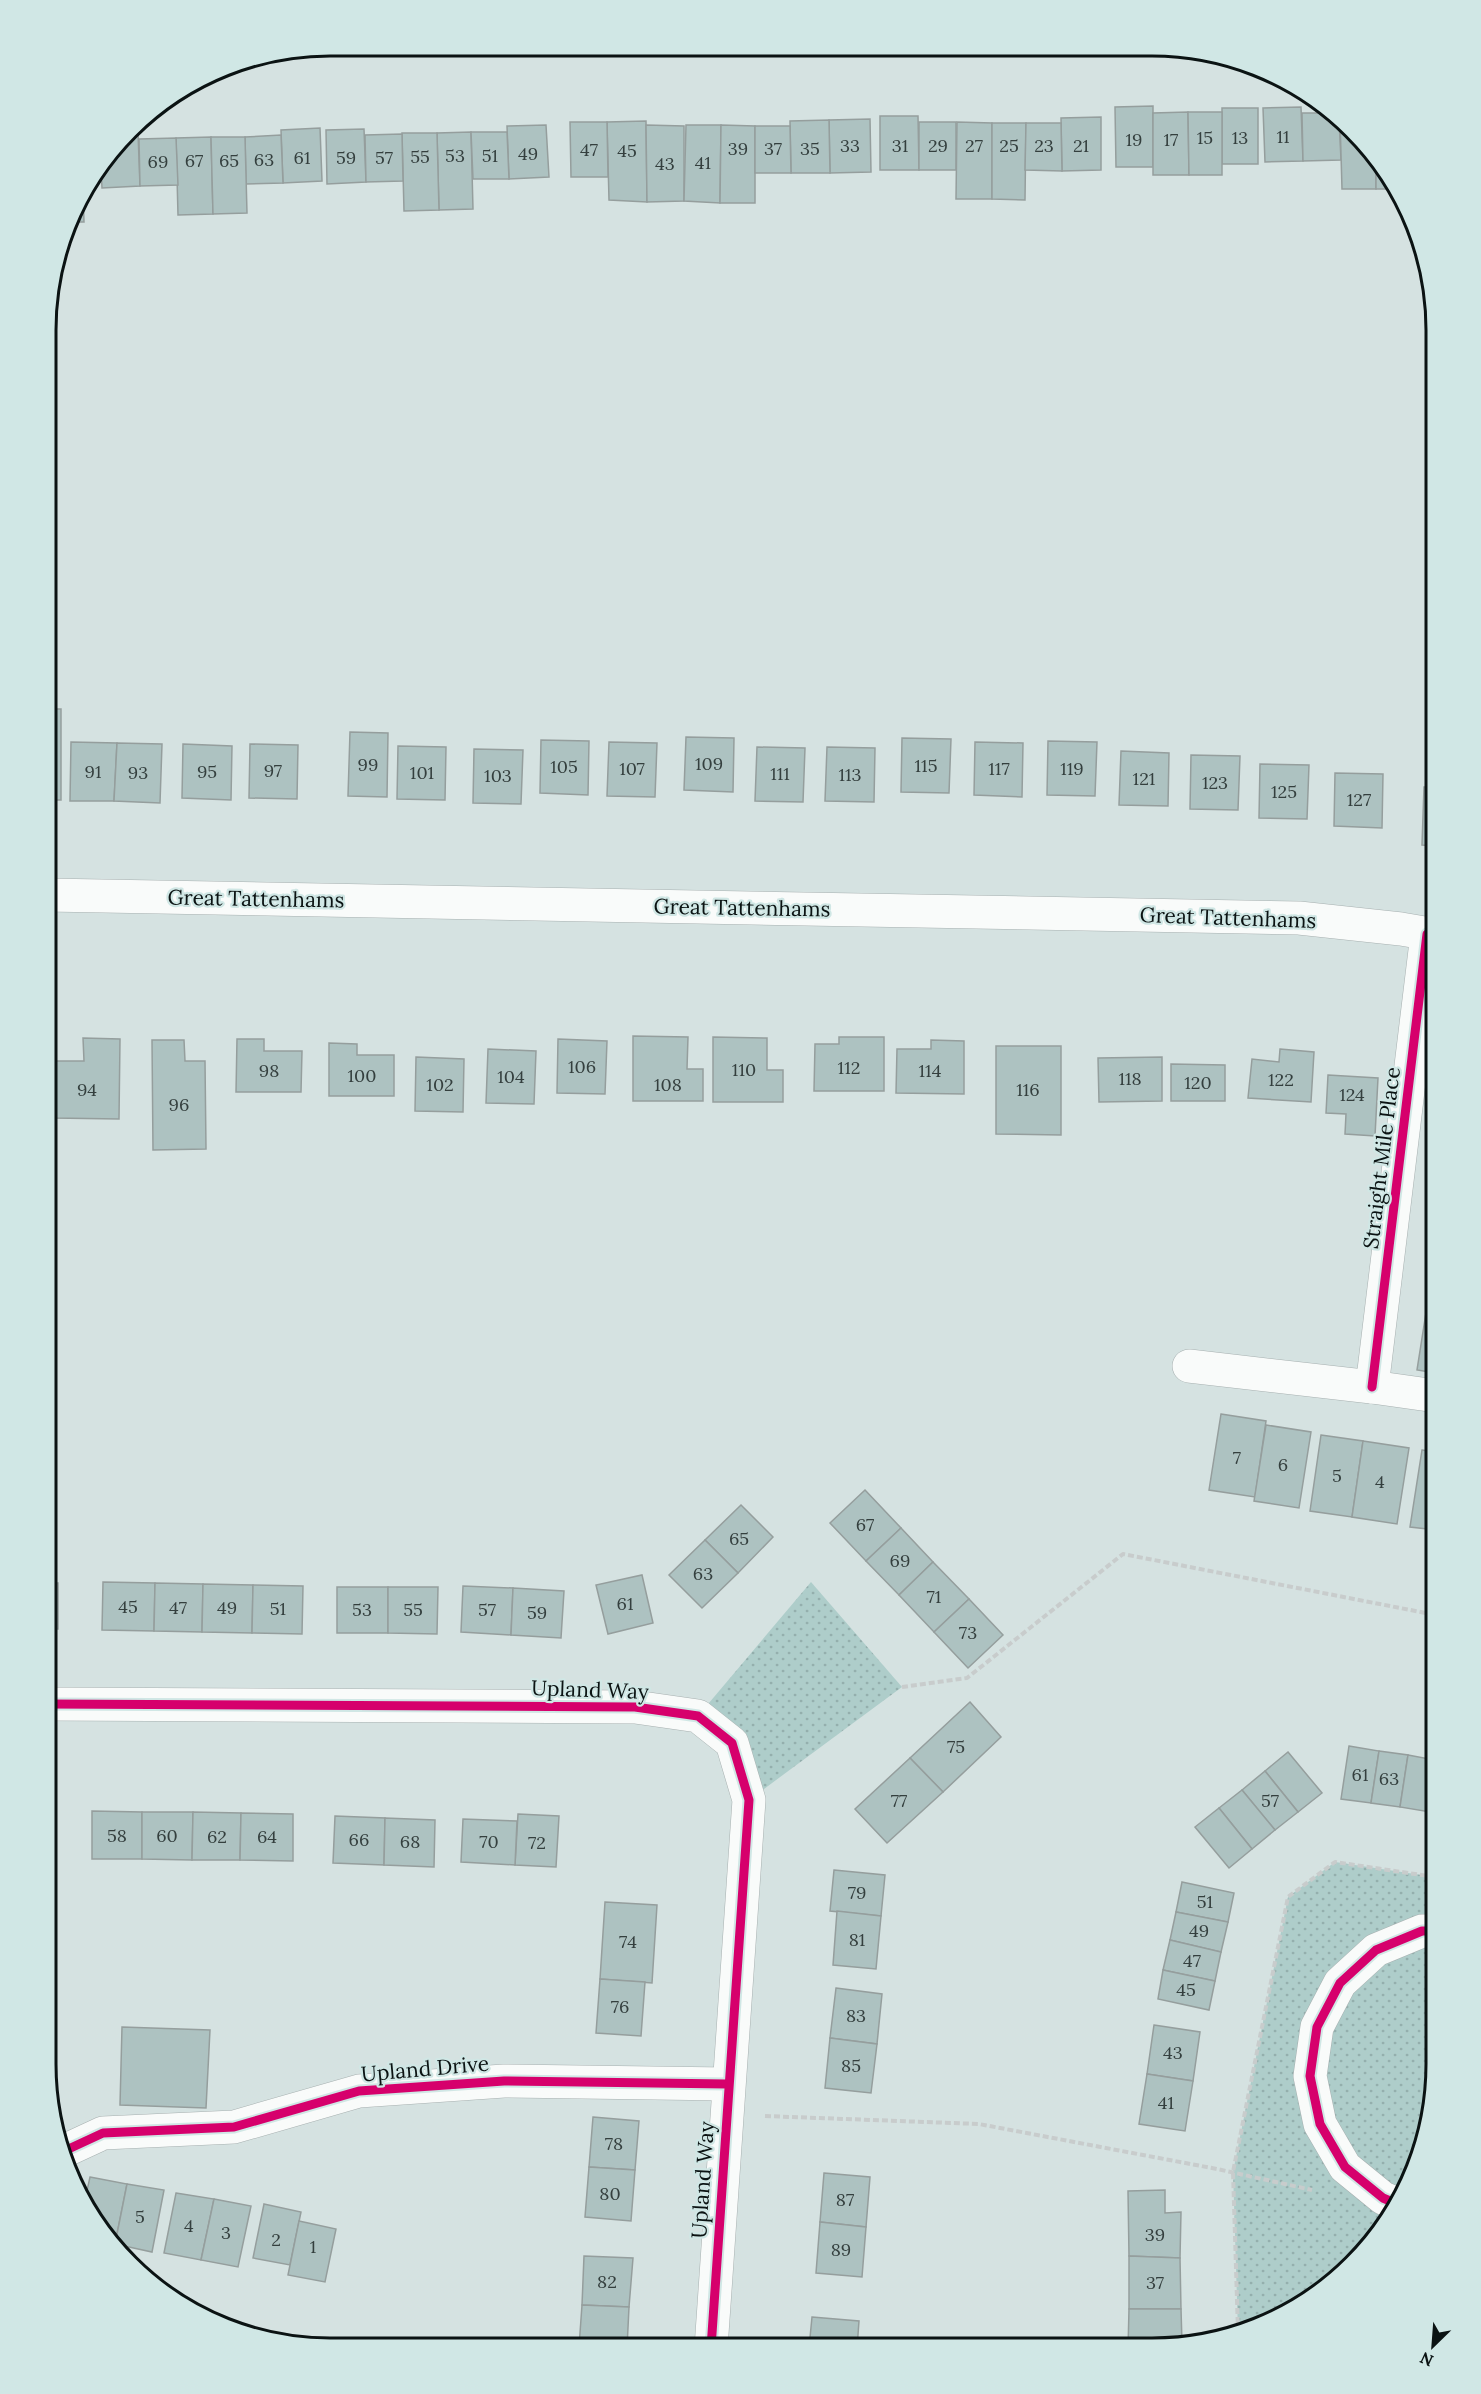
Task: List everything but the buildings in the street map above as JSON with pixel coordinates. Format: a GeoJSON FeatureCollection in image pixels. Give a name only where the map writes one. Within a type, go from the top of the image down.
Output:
{"type":"FeatureCollection","features":[{"type":"Feature","properties":{"kind":"street","name":"Great Tattenhams"},"geometry":{"type":"LineString","coordinates":[[56,895],[1299,918],[1401,928],[1426,934]]}},
{"type":"Feature","properties":{"kind":"street","name":"Straight Mile Place"},"geometry":{"type":"LineString","coordinates":[[1372,1387],[1426,973]]}},
{"type":"Feature","properties":{"kind":"street"},"geometry":{"type":"LineString","coordinates":[[1189,1366],[1426,1395]]}},
{"type":"Feature","properties":{"kind":"street","name":"Upland Way"},"geometry":{"type":"LineString","coordinates":[[56,1704],[635,1707],[698,1716],[732,1743],[748,1800],[712,2338]]}},
{"type":"Feature","properties":{"kind":"street"},"geometry":{"type":"LineString","coordinates":[[1390,2201],[1345,2167],[1320,2124],[1310,2076],[1317,2027],[1340,1983],[1376,1950],[1426,1931]]}},
{"type":"Feature","properties":{"kind":"street","name":"Upland Drive"},"geometry":{"type":"LineString","coordinates":[[69,2149],[103,2133],[234,2127],[359,2091],[504,2081],[727,2100]]}},
{"type":"Feature","properties":{"kind":"path"},"geometry":{"type":"LineString","coordinates":[[902,1687],[967,1677],[1123,1554],[1426,1613]]}},
{"type":"Feature","properties":{"kind":"path"},"geometry":{"type":"LineString","coordinates":[[727,2100],[979,2124],[1217,2169],[1314,2191]]}},
{"type":"Feature","properties":{"kind":"shaded area"},"geometry":{"type":"Polygon","coordinates":[[[811,1582],[902,1687],[749,1800],[698,1716],[811,1582]]]}},
{"type":"Feature","properties":{"kind":"shaded area"},"geometry":{"type":"Polygon","coordinates":[[[1335,1862],[1426,1876],[1426,2064],[1423,2100],[1416,2135],[1405,2169],[1389,2202],[1358,2245],[1332,2271],[1289,2302],[1238,2325],[1233,2172],[1288,1897],[1335,1862]]]}},
{"type":"Feature","properties":{"kind":"cycle path"},"geometry":{"type":"LineString","coordinates":[[1372,1387],[1426,942]]}},
{"type":"Feature","properties":{"kind":"cycle path"},"geometry":{"type":"LineString","coordinates":[[56,1704],[635,1707],[698,1716],[732,1743],[749,1800],[712,2338]]}},
{"type":"Feature","properties":{"kind":"cycle path"},"geometry":{"type":"LineString","coordinates":[[1390,2201],[1345,2167],[1320,2124],[1310,2076],[1317,2027],[1340,1983],[1376,1950],[1426,1931]]}},
{"type":"Feature","properties":{"kind":"cycle path"},"geometry":{"type":"LineString","coordinates":[[69,2149],[103,2133],[234,2127],[359,2091],[504,2081],[727,2084]]}}]}
